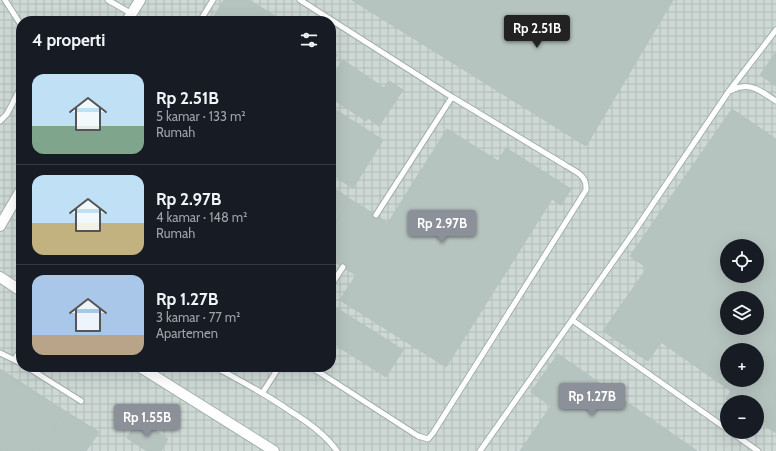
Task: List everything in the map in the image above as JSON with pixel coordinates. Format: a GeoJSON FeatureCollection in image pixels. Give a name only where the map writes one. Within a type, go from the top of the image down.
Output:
{"type":"FeatureCollection","features":[{"type":"Feature","properties":{"kind":"street"},"geometry":{"type":"LineString","coordinates":[[130,16],[140,0]]}},
{"type":"Feature","properties":{"kind":"street"},"geometry":{"type":"LineString","coordinates":[[0,226],[16,199]]}},
{"type":"Feature","properties":{"kind":"street"},"geometry":{"type":"LineString","coordinates":[[0,277],[16,287]]}},
{"type":"Feature","properties":{"kind":"street"},"geometry":{"type":"LineString","coordinates":[[148,372],[274,451]]}},
{"type":"Feature","properties":{"kind":"lane"},"geometry":{"type":"LineString","coordinates":[[5,0],[16,17]]}},
{"type":"Feature","properties":{"kind":"lane"},"geometry":{"type":"LineString","coordinates":[[108,0],[128,16]]}},
{"type":"Feature","properties":{"kind":"lane"},"geometry":{"type":"LineString","coordinates":[[203,16],[213,0]]}},
{"type":"Feature","properties":{"kind":"lane"},"geometry":{"type":"LineString","coordinates":[[300,0],[325,16]]}},
{"type":"Feature","properties":{"kind":"lane"},"geometry":{"type":"LineString","coordinates":[[319,372],[418,436],[428,439],[434,433],[586,190],[585,179],[579,174],[336,23]]}},
{"type":"Feature","properties":{"kind":"lane"},"geometry":{"type":"LineString","coordinates":[[480,451],[636,229],[729,91],[776,30]]}},
{"type":"Feature","properties":{"kind":"lane"},"geometry":{"type":"LineString","coordinates":[[729,91],[747,86],[756,89],[776,101]]}},
{"type":"Feature","properties":{"kind":"lane"},"geometry":{"type":"LineString","coordinates":[[376,215],[452,96]]}},
{"type":"Feature","properties":{"kind":"lane"},"geometry":{"type":"LineString","coordinates":[[0,120],[7,114],[16,97]]}},
{"type":"Feature","properties":{"kind":"lane"},"geometry":{"type":"LineString","coordinates":[[336,278],[343,267]]}},
{"type":"Feature","properties":{"kind":"lane"},"geometry":{"type":"LineString","coordinates":[[572,320],[720,424]]}},
{"type":"Feature","properties":{"kind":"lane"},"geometry":{"type":"LineString","coordinates":[[0,353],[15,359]]}},
{"type":"Feature","properties":{"kind":"lane"},"geometry":{"type":"LineString","coordinates":[[35,372],[81,401]]}},
{"type":"Feature","properties":{"kind":"lane"},"geometry":{"type":"LineString","coordinates":[[225,372],[263,392],[308,423],[330,441],[337,451]]}},
{"type":"Feature","properties":{"kind":"lane"},"geometry":{"type":"LineString","coordinates":[[263,392],[276,372]]}},
{"type":"Feature","properties":{"kind":"lane"},"geometry":{"type":"LineString","coordinates":[[741,439],[758,451]]}},
{"type":"Feature","properties":{"kind":"shaded area"},"geometry":{"type":"Polygon","coordinates":[[[0,0],[776,0],[776,451],[0,451],[0,0]]]}},
{"type":"Feature","properties":{"kind":"building"},"geometry":{"type":"Polygon","coordinates":[[[224,0],[249,0],[275,16],[214,16],[224,0]]]}},
{"type":"Feature","properties":{"kind":"building"},"geometry":{"type":"Polygon","coordinates":[[[352,0],[673,0],[586,146],[352,0]]]}},
{"type":"Feature","properties":{"kind":"building"},"geometry":{"type":"Polygon","coordinates":[[[776,52],[776,86],[760,75],[776,52]]]}},
{"type":"Feature","properties":{"kind":"building"},"geometry":{"type":"Polygon","coordinates":[[[343,60],[384,88],[389,81],[403,90],[379,126],[368,118],[366,121],[336,101],[336,71],[343,60]]]}},
{"type":"Feature","properties":{"kind":"building"},"geometry":{"type":"Polygon","coordinates":[[[732,109],[776,139],[776,433],[764,425],[764,395],[728,395],[731,391],[725,387],[764,387],[764,343],[720,343],[720,383],[661,342],[648,361],[603,331],[647,268],[630,256],[732,109]]]}},
{"type":"Feature","properties":{"kind":"building"},"geometry":{"type":"Polygon","coordinates":[[[336,110],[383,140],[353,188],[336,177],[336,110]]]}},
{"type":"Feature","properties":{"kind":"building"},"geometry":{"type":"Polygon","coordinates":[[[447,129],[498,161],[506,148],[571,189],[561,205],[552,199],[446,367],[340,300],[356,275],[336,263],[336,222],[350,199],[388,223],[447,129]]]}},
{"type":"Feature","properties":{"kind":"building"},"geometry":{"type":"Polygon","coordinates":[[[336,189],[350,199],[336,222],[336,189]]]}},
{"type":"Feature","properties":{"kind":"building"},"geometry":{"type":"Polygon","coordinates":[[[336,308],[403,350],[386,377],[336,345],[336,308]]]}},
{"type":"Feature","properties":{"kind":"building"},"geometry":{"type":"Polygon","coordinates":[[[558,354],[697,451],[520,451],[551,406],[531,392],[558,354]]]}},
{"type":"Feature","properties":{"kind":"building"},"geometry":{"type":"Polygon","coordinates":[[[0,369],[65,411],[39,451],[0,451],[0,369]]]}},
{"type":"Feature","properties":{"kind":"building"},"geometry":{"type":"Polygon","coordinates":[[[65,411],[99,432],[86,451],[39,451],[65,411]]]}},
{"type":"Feature","properties":{"kind":"building"},"geometry":{"type":"Polygon","coordinates":[[[138,420],[168,439],[161,451],[147,451],[127,438],[138,420]]]}}]}
